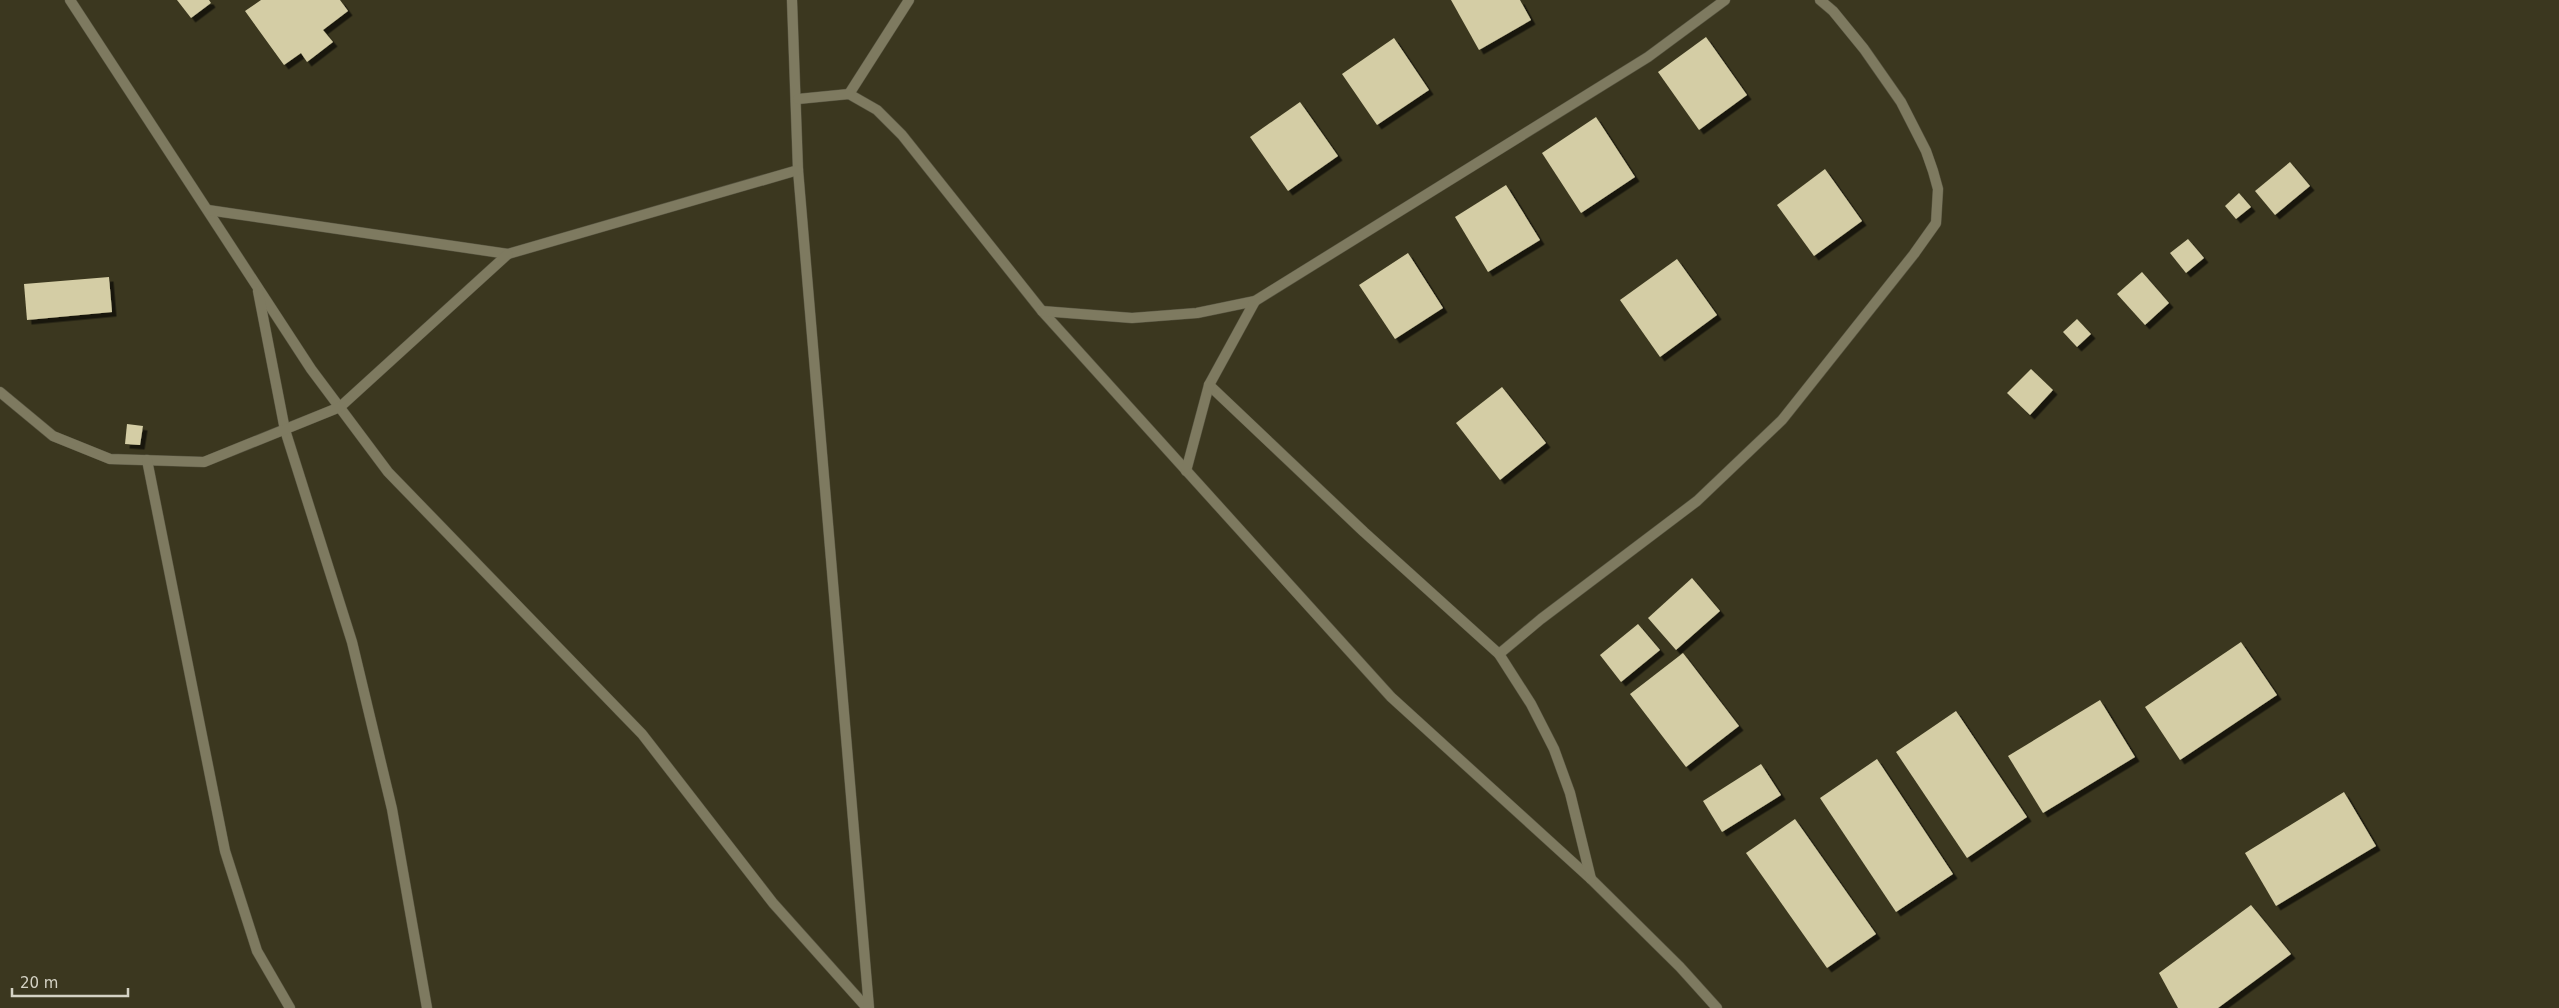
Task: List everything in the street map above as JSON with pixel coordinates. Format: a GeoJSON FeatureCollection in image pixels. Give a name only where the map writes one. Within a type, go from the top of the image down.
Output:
{"type":"FeatureCollection","features":[{"type":"Feature","properties":{"kind":"street"},"geometry":{"type":"LineString","coordinates":[[70,0],[311,369],[388,472],[642,734],[773,903],[868,1008]]}},
{"type":"Feature","properties":{"kind":"street"},"geometry":{"type":"LineString","coordinates":[[792,0],[798,99],[798,170],[868,1008]]}},
{"type":"Feature","properties":{"kind":"street"},"geometry":{"type":"LineString","coordinates":[[849,94],[909,0]]}},
{"type":"Feature","properties":{"kind":"street"},"geometry":{"type":"LineString","coordinates":[[1042,311],[1132,318],[1197,314],[1255,301],[1648,57],[1725,0]]}},
{"type":"Feature","properties":{"kind":"street"},"geometry":{"type":"LineString","coordinates":[[1499,654],[1697,501],[1782,420],[1914,254],[1936,222],[1938,197],[1933,171],[1901,102],[1864,49],[1833,11],[1820,0]]}},
{"type":"Feature","properties":{"kind":"street"},"geometry":{"type":"LineString","coordinates":[[798,99],[849,94],[877,110],[902,135],[1042,311],[1391,697],[1591,879],[1680,967],[1717,1008]]}},
{"type":"Feature","properties":{"kind":"street"},"geometry":{"type":"LineString","coordinates":[[208,210],[508,254],[798,170]]}},
{"type":"Feature","properties":{"kind":"street"},"geometry":{"type":"LineString","coordinates":[[1,394],[52,436],[110,459],[204,462],[340,407],[508,254]]}},
{"type":"Feature","properties":{"kind":"street"},"geometry":{"type":"LineString","coordinates":[[257,285],[285,430],[352,642],[392,809],[426,1008]]}},
{"type":"Feature","properties":{"kind":"street"},"geometry":{"type":"LineString","coordinates":[[1186,471],[1209,385],[1255,301]]}},
{"type":"Feature","properties":{"kind":"street"},"geometry":{"type":"LineString","coordinates":[[1209,385],[1364,532],[1499,654],[1531,704],[1554,749],[1570,793],[1591,879]]}},
{"type":"Feature","properties":{"kind":"street"},"geometry":{"type":"LineString","coordinates":[[147,460],[225,852],[257,951],[290,1008]]}},
{"type":"Feature","properties":{"kind":"building"},"geometry":{"type":"Polygon","coordinates":[[[177,0],[209,0],[211,3],[191,18],[177,0]]]}},
{"type":"Feature","properties":{"kind":"building"},"geometry":{"type":"Polygon","coordinates":[[[261,0],[340,0],[348,11],[323,30],[333,42],[307,62],[301,53],[284,65],[245,11],[261,0]]]}},
{"type":"Feature","properties":{"kind":"building"},"geometry":{"type":"Polygon","coordinates":[[[1451,0],[1520,0],[1531,20],[1479,50],[1451,0]]]}},
{"type":"Feature","properties":{"kind":"building"},"geometry":{"type":"Polygon","coordinates":[[[1706,37],[1747,95],[1699,130],[1658,72],[1706,37]]]}},
{"type":"Feature","properties":{"kind":"building"},"geometry":{"type":"Polygon","coordinates":[[[1394,38],[1429,90],[1377,125],[1342,74],[1394,38]]]}},
{"type":"Feature","properties":{"kind":"building"},"geometry":{"type":"Polygon","coordinates":[[[1300,102],[1338,156],[1288,191],[1250,137],[1300,102]]]}},
{"type":"Feature","properties":{"kind":"building"},"geometry":{"type":"Polygon","coordinates":[[[1596,117],[1635,177],[1581,213],[1542,153],[1596,117]]]}},
{"type":"Feature","properties":{"kind":"building"},"geometry":{"type":"Polygon","coordinates":[[[2290,162],[2310,186],[2275,215],[2255,191],[2290,162]]]}},
{"type":"Feature","properties":{"kind":"building"},"geometry":{"type":"Polygon","coordinates":[[[1825,169],[1862,221],[1814,256],[1777,205],[1825,169]]]}},
{"type":"Feature","properties":{"kind":"building"},"geometry":{"type":"Polygon","coordinates":[[[1506,185],[1540,240],[1488,272],[1455,217],[1506,185]]]}},
{"type":"Feature","properties":{"kind":"building"},"geometry":{"type":"Polygon","coordinates":[[[2239,193],[2251,207],[2236,219],[2225,206],[2239,193]]]}},
{"type":"Feature","properties":{"kind":"building"},"geometry":{"type":"Polygon","coordinates":[[[2188,239],[2204,258],[2186,273],[2170,253],[2188,239]]]}},
{"type":"Feature","properties":{"kind":"building"},"geometry":{"type":"Polygon","coordinates":[[[1408,253],[1443,308],[1395,339],[1359,285],[1408,253]]]}},
{"type":"Feature","properties":{"kind":"building"},"geometry":{"type":"Polygon","coordinates":[[[1677,259],[1717,315],[1660,357],[1620,300],[1677,259]]]}},
{"type":"Feature","properties":{"kind":"building"},"geometry":{"type":"Polygon","coordinates":[[[2142,272],[2169,303],[2145,325],[2117,294],[2142,272]]]}},
{"type":"Feature","properties":{"kind":"building"},"geometry":{"type":"Polygon","coordinates":[[[109,277],[112,312],[27,320],[24,284],[109,277]]]}},
{"type":"Feature","properties":{"kind":"building"},"geometry":{"type":"Polygon","coordinates":[[[2077,319],[2091,334],[2077,347],[2063,332],[2077,319]]]}},
{"type":"Feature","properties":{"kind":"building"},"geometry":{"type":"Polygon","coordinates":[[[2031,369],[2053,390],[2030,415],[2007,393],[2031,369]]]}},
{"type":"Feature","properties":{"kind":"building"},"geometry":{"type":"Polygon","coordinates":[[[1502,387],[1546,443],[1500,480],[1456,423],[1502,387]]]}},
{"type":"Feature","properties":{"kind":"building"},"geometry":{"type":"Polygon","coordinates":[[[127,424],[143,426],[140,445],[125,444],[127,424]]]}},
{"type":"Feature","properties":{"kind":"building"},"geometry":{"type":"Polygon","coordinates":[[[1692,578],[1720,611],[1676,650],[1648,618],[1692,578]]]}},
{"type":"Feature","properties":{"kind":"building"},"geometry":{"type":"Polygon","coordinates":[[[1638,624],[1660,650],[1621,682],[1600,655],[1638,624]]]}},
{"type":"Feature","properties":{"kind":"building"},"geometry":{"type":"Polygon","coordinates":[[[2241,642],[2277,695],[2180,760],[2145,707],[2241,642]]]}},
{"type":"Feature","properties":{"kind":"building"},"geometry":{"type":"Polygon","coordinates":[[[1683,653],[1739,726],[1686,767],[1630,694],[1683,653]]]}},
{"type":"Feature","properties":{"kind":"building"},"geometry":{"type":"Polygon","coordinates":[[[2100,700],[2135,757],[2043,813],[2008,756],[2100,700]]]}},
{"type":"Feature","properties":{"kind":"building"},"geometry":{"type":"Polygon","coordinates":[[[1956,711],[2027,817],[1967,858],[1896,752],[1956,711]]]}},
{"type":"Feature","properties":{"kind":"building"},"geometry":{"type":"Polygon","coordinates":[[[1877,759],[1953,874],[1896,912],[1820,798],[1877,759]]]}},
{"type":"Feature","properties":{"kind":"building"},"geometry":{"type":"Polygon","coordinates":[[[1761,764],[1781,795],[1722,832],[1703,801],[1761,764]]]}},
{"type":"Feature","properties":{"kind":"building"},"geometry":{"type":"Polygon","coordinates":[[[2344,792],[2376,846],[2276,906],[2245,853],[2344,792]]]}},
{"type":"Feature","properties":{"kind":"building"},"geometry":{"type":"Polygon","coordinates":[[[1795,819],[1876,934],[1827,968],[1746,853],[1795,819]]]}},
{"type":"Feature","properties":{"kind":"building"},"geometry":{"type":"Polygon","coordinates":[[[2251,905],[2291,954],[2218,1008],[2178,1008],[2159,973],[2251,905]]]}}]}
